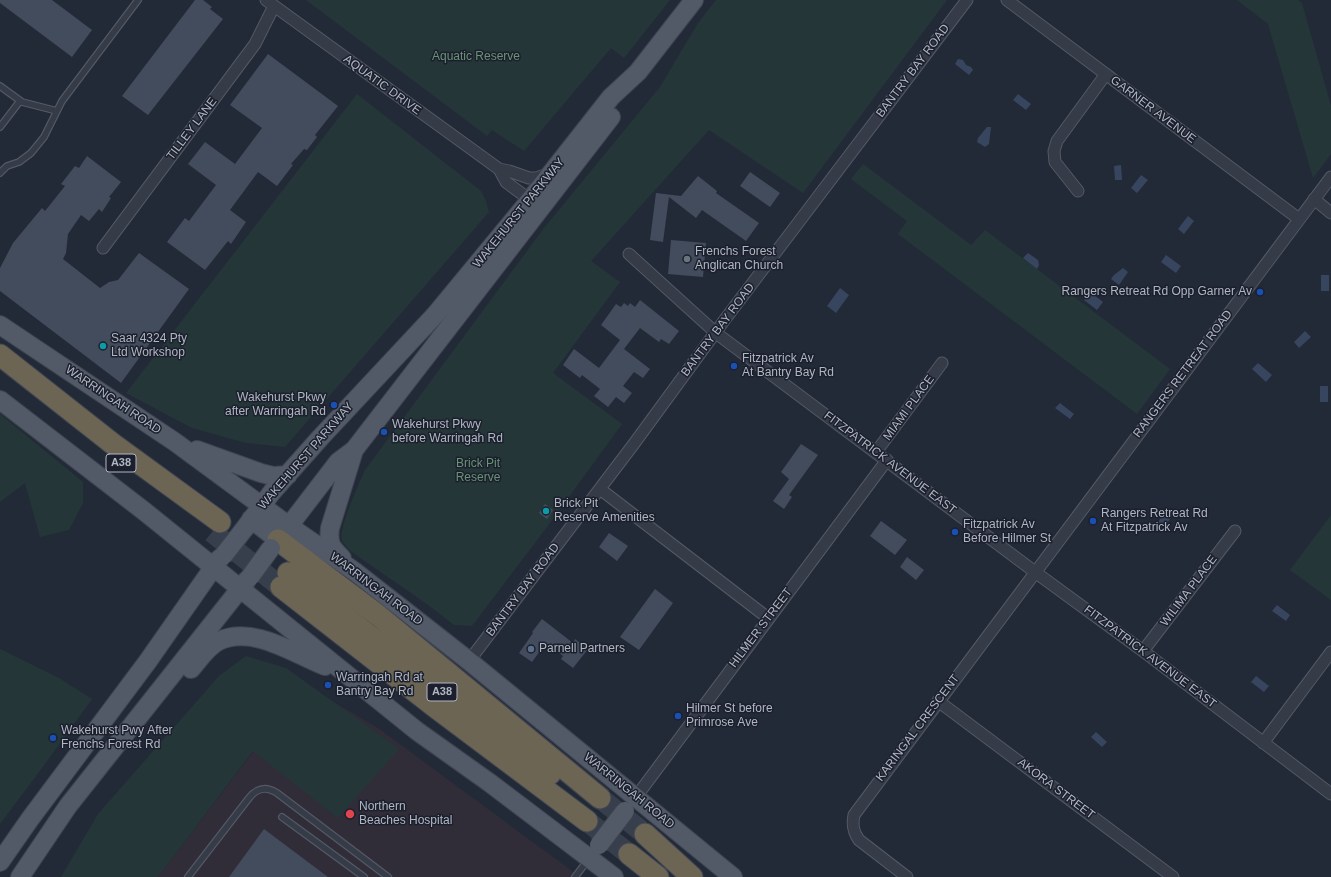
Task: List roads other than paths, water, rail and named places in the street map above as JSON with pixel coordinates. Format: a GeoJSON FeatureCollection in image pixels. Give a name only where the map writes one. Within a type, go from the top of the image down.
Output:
{"type":"FeatureCollection","features":[{"type":"Feature","properties":{"kind":"highway","name":"A38"},"geometry":{"type":"LineString","coordinates":[[0,355],[216,527],[0,373]]}},
{"type":"Feature","properties":{"kind":"highway","name":"A38"},"geometry":{"type":"LineString","coordinates":[[279,538],[385,620],[594,809],[285,580]]}},
{"type":"Feature","properties":{"kind":"highway"},"geometry":{"type":"LineString","coordinates":[[636,843],[658,877]]}},
{"type":"Feature","properties":{"kind":"highway"},"geometry":{"type":"LineString","coordinates":[[636,843],[682,877]]}},
{"type":"Feature","properties":{"kind":"highway"},"geometry":{"type":"LineString","coordinates":[[636,843],[692,877]]}},
{"type":"Feature","properties":{"kind":"main road","name":"WAKEHURST PARKWAY"},"geometry":{"type":"LineString","coordinates":[[20,877],[68,806],[245,583],[338,462],[354,450],[535,204],[552,172],[611,97],[638,72],[694,0]]}},
{"type":"Feature","properties":{"kind":"main road","name":"WAKEHURST PARKWAY"},"geometry":{"type":"LineString","coordinates":[[0,862],[63,772],[252,518],[320,438],[435,315],[535,204],[621,105],[638,72]]}},
{"type":"Feature","properties":{"kind":"main road","name":"WARRINGAH ROAD"},"geometry":{"type":"LineString","coordinates":[[0,325],[175,442],[252,518],[279,538],[354,570],[469,661],[630,804],[733,877]]}},
{"type":"Feature","properties":{"kind":"main road","name":"A38"},"geometry":{"type":"LineString","coordinates":[[0,400],[102,478],[245,583],[340,670],[417,731],[490,783],[594,852],[614,877]]}},
{"type":"Feature","properties":{"kind":"main road"},"geometry":{"type":"LineString","coordinates":[[175,442],[261,473],[273,476],[288,475]]}},
{"type":"Feature","properties":{"kind":"main road"},"geometry":{"type":"LineString","coordinates":[[354,450],[333,516],[329,539],[333,550],[354,570]]}},
{"type":"Feature","properties":{"kind":"main road"},"geometry":{"type":"LineString","coordinates":[[157,693],[168,690],[180,682],[210,648],[219,641],[234,636],[256,638],[272,642],[324,666],[340,670]]}},
{"type":"Feature","properties":{"kind":"main road"},"geometry":{"type":"LineString","coordinates":[[594,852],[630,804]]}},
{"type":"Feature","properties":{"kind":"street","name":"BANTRY BAY ROAD"},"geometry":{"type":"LineString","coordinates":[[469,661],[967,0]]}},
{"type":"Feature","properties":{"kind":"street","name":"GARNER AVENUE"},"geometry":{"type":"LineString","coordinates":[[1007,0],[1299,219]]}},
{"type":"Feature","properties":{"kind":"street","name":"AQUATIC DRIVE"},"geometry":{"type":"LineString","coordinates":[[270,3],[499,169],[506,182],[535,204]]}},
{"type":"Feature","properties":{"kind":"street","name":"TILLEY LANE"},"geometry":{"type":"LineString","coordinates":[[103,248],[255,44],[270,3]]}},
{"type":"Feature","properties":{"kind":"street"},"geometry":{"type":"LineString","coordinates":[[1078,191],[1055,162],[1054,151],[1058,141],[1106,74]]}},
{"type":"Feature","properties":{"kind":"street","name":"AQUATIC DRIVE"},"geometry":{"type":"LineString","coordinates":[[499,169],[509,170],[529,178],[536,178],[552,172]]}},
{"type":"Feature","properties":{"kind":"street","name":"RANGERS RETREAT ROAD"},"geometry":{"type":"LineString","coordinates":[[1035,572],[1331,177]]}},
{"type":"Feature","properties":{"kind":"street"},"geometry":{"type":"LineString","coordinates":[[1314,199],[1331,213]]}},
{"type":"Feature","properties":{"kind":"street","name":"FITZPATRICK AVENUE EAST"},"geometry":{"type":"LineString","coordinates":[[629,254],[716,333],[1143,651],[1331,794]]}},
{"type":"Feature","properties":{"kind":"street","name":"MIAMI PLACE"},"geometry":{"type":"LineString","coordinates":[[876,452],[942,363]]}},
{"type":"Feature","properties":{"kind":"street","name":"HILMER STREET"},"geometry":{"type":"LineString","coordinates":[[630,804],[887,460]]}},
{"type":"Feature","properties":{"kind":"street"},"geometry":{"type":"LineString","coordinates":[[600,489],[768,618]]}},
{"type":"Feature","properties":{"kind":"street","name":"WILIMA PLACE"},"geometry":{"type":"LineString","coordinates":[[1143,651],[1235,531]]}},
{"type":"Feature","properties":{"kind":"street","name":"KARINGAL CRESCENT"},"geometry":{"type":"LineString","coordinates":[[907,877],[859,840],[854,834],[852,822],[854,815],[1035,572]]}},
{"type":"Feature","properties":{"kind":"street"},"geometry":{"type":"LineString","coordinates":[[1263,742],[1331,652]]}},
{"type":"Feature","properties":{"kind":"street","name":"AKORA STREET"},"geometry":{"type":"LineString","coordinates":[[938,701],[1173,877]]}},
{"type":"Feature","properties":{"kind":"lane"},"geometry":{"type":"LineString","coordinates":[[0,173],[7,166],[19,162],[31,153],[44,137],[62,101],[138,0]]}},
{"type":"Feature","properties":{"kind":"lane"},"geometry":{"type":"LineString","coordinates":[[0,86],[20,101],[57,111]]}},
{"type":"Feature","properties":{"kind":"lane"},"geometry":{"type":"LineString","coordinates":[[0,127],[20,101]]}},
{"type":"Feature","properties":{"kind":"lane"},"geometry":{"type":"LineString","coordinates":[[188,877],[251,795],[257,790],[264,788],[277,793],[388,877]]}},
{"type":"Feature","properties":{"kind":"lane"},"geometry":{"type":"LineString","coordinates":[[282,817],[364,877]]}},
{"type":"Feature","properties":{"kind":"lane"},"geometry":{"type":"LineString","coordinates":[[575,877],[594,852]]}},
{"type":"Feature","properties":{"kind":"water"},"geometry":{"type":"Polygon","coordinates":[[[958,59],[963,60],[966,65],[971,67],[973,70],[969,75],[955,64],[958,59]]]}},
{"type":"Feature","properties":{"kind":"water"},"geometry":{"type":"Polygon","coordinates":[[[1018,94],[1031,104],[1026,110],[1013,100],[1018,94]]]}},
{"type":"Feature","properties":{"kind":"water"},"geometry":{"type":"Polygon","coordinates":[[[987,127],[991,127],[989,144],[985,147],[977,142],[978,138],[987,127]]]}},
{"type":"Feature","properties":{"kind":"water"},"geometry":{"type":"Polygon","coordinates":[[[1121,165],[1122,180],[1115,180],[1114,166],[1121,165]]]}},
{"type":"Feature","properties":{"kind":"water"},"geometry":{"type":"Polygon","coordinates":[[[1141,175],[1148,180],[1137,193],[1131,188],[1141,175]]]}},
{"type":"Feature","properties":{"kind":"water"},"geometry":{"type":"Polygon","coordinates":[[[1188,216],[1194,221],[1184,234],[1178,229],[1188,216]]]}},
{"type":"Feature","properties":{"kind":"water"},"geometry":{"type":"Polygon","coordinates":[[[1028,253],[1038,260],[1039,265],[1037,269],[1023,258],[1028,253]]]}},
{"type":"Feature","properties":{"kind":"water"},"geometry":{"type":"Polygon","coordinates":[[[1166,255],[1181,266],[1176,273],[1161,262],[1166,255]]]}},
{"type":"Feature","properties":{"kind":"water"},"geometry":{"type":"Polygon","coordinates":[[[1123,268],[1128,272],[1119,285],[1111,279],[1123,268]]]}},
{"type":"Feature","properties":{"kind":"water"},"geometry":{"type":"Polygon","coordinates":[[[1321,275],[1329,275],[1329,291],[1321,291],[1321,275]]]}},
{"type":"Feature","properties":{"kind":"water"},"geometry":{"type":"Polygon","coordinates":[[[840,288],[849,295],[836,313],[827,306],[840,288]]]}},
{"type":"Feature","properties":{"kind":"water"},"geometry":{"type":"Polygon","coordinates":[[[1090,292],[1103,302],[1097,310],[1084,300],[1090,292]]]}},
{"type":"Feature","properties":{"kind":"water"},"geometry":{"type":"Polygon","coordinates":[[[1305,331],[1311,337],[1299,348],[1294,342],[1305,331]]]}},
{"type":"Feature","properties":{"kind":"water"},"geometry":{"type":"Polygon","coordinates":[[[1258,363],[1272,375],[1266,382],[1252,369],[1258,363]]]}},
{"type":"Feature","properties":{"kind":"water"},"geometry":{"type":"Polygon","coordinates":[[[1320,386],[1328,386],[1328,402],[1320,402],[1320,386]]]}},
{"type":"Feature","properties":{"kind":"water"},"geometry":{"type":"Polygon","coordinates":[[[1060,403],[1074,414],[1070,419],[1055,408],[1060,403]]]}},
{"type":"Feature","properties":{"kind":"water"},"geometry":{"type":"Polygon","coordinates":[[[1167,510],[1173,515],[1161,531],[1155,526],[1167,510]]]}},
{"type":"Feature","properties":{"kind":"water"},"geometry":{"type":"Polygon","coordinates":[[[1277,605],[1290,615],[1286,621],[1272,611],[1277,605]]]}},
{"type":"Feature","properties":{"kind":"water"},"geometry":{"type":"Polygon","coordinates":[[[1256,676],[1269,686],[1264,692],[1251,682],[1256,676]]]}},
{"type":"Feature","properties":{"kind":"water"},"geometry":{"type":"Polygon","coordinates":[[[1096,732],[1107,742],[1102,747],[1091,737],[1096,732]]]}},
{"type":"Feature","properties":{"kind":"tunnel"},"geometry":{"type":"LineString","coordinates":[[212,532],[281,587]]}},
{"type":"Feature","properties":{"kind":"tunnel"},"geometry":{"type":"LineString","coordinates":[[600,798],[645,834]]}},
{"type":"Feature","properties":{"kind":"tunnel"},"geometry":{"type":"LineString","coordinates":[[587,821],[629,854]]}},
{"type":"Feature","properties":{"kind":"place","name":"Frenchs Forest Anglican Church"},"geometry":{"type":"Point","coordinates":[687,259]}},
{"type":"Feature","properties":{"kind":"place","name":"Rangers Retreat Rd Opp Garner Av"},"geometry":{"type":"Point","coordinates":[1260,292]}},
{"type":"Feature","properties":{"kind":"place","name":"Saar 4324 Pty Ltd Workshop"},"geometry":{"type":"Point","coordinates":[103,346]}},
{"type":"Feature","properties":{"kind":"place","name":"Fitzpatrick Av At Bantry Bay Rd"},"geometry":{"type":"Point","coordinates":[734,366]}},
{"type":"Feature","properties":{"kind":"place","name":"Wakehurst Pkwy after Warringah Rd"},"geometry":{"type":"Point","coordinates":[334,405]}},
{"type":"Feature","properties":{"kind":"place","name":"Wakehurst Pkwy before Warringah Rd"},"geometry":{"type":"Point","coordinates":[384,432]}},
{"type":"Feature","properties":{"kind":"place","name":"Brick Pit Reserve Amenities"},"geometry":{"type":"Point","coordinates":[546,511]}},
{"type":"Feature","properties":{"kind":"place","name":"Rangers Retreat Rd At Fitzpatrick Av"},"geometry":{"type":"Point","coordinates":[1093,521]}},
{"type":"Feature","properties":{"kind":"place","name":"Fitzpatrick Av Before Hilmer St"},"geometry":{"type":"Point","coordinates":[955,532]}},
{"type":"Feature","properties":{"kind":"place","name":"Parnell Partners"},"geometry":{"type":"Point","coordinates":[531,649]}},
{"type":"Feature","properties":{"kind":"place","name":"Warringah Rd at Bantry Bay Rd"},"geometry":{"type":"Point","coordinates":[328,685]}},
{"type":"Feature","properties":{"kind":"place","name":"Hilmer St before Primrose Ave"},"geometry":{"type":"Point","coordinates":[678,716]}},
{"type":"Feature","properties":{"kind":"place","name":"Wakehurst Pwy After Frenchs Forest Rd"},"geometry":{"type":"Point","coordinates":[53,738]}},
{"type":"Feature","properties":{"kind":"place","name":"Northern Beaches Hospital"},"geometry":{"type":"Point","coordinates":[350,814]}},
{"type":"Feature","properties":{"kind":"park label","name":"Aquatic Reserve"},"geometry":{"type":"Point","coordinates":[476,57]}},
{"type":"Feature","properties":{"kind":"park label","name":"Brick Pit Reserve"},"geometry":{"type":"Point","coordinates":[478,471]}}]}
